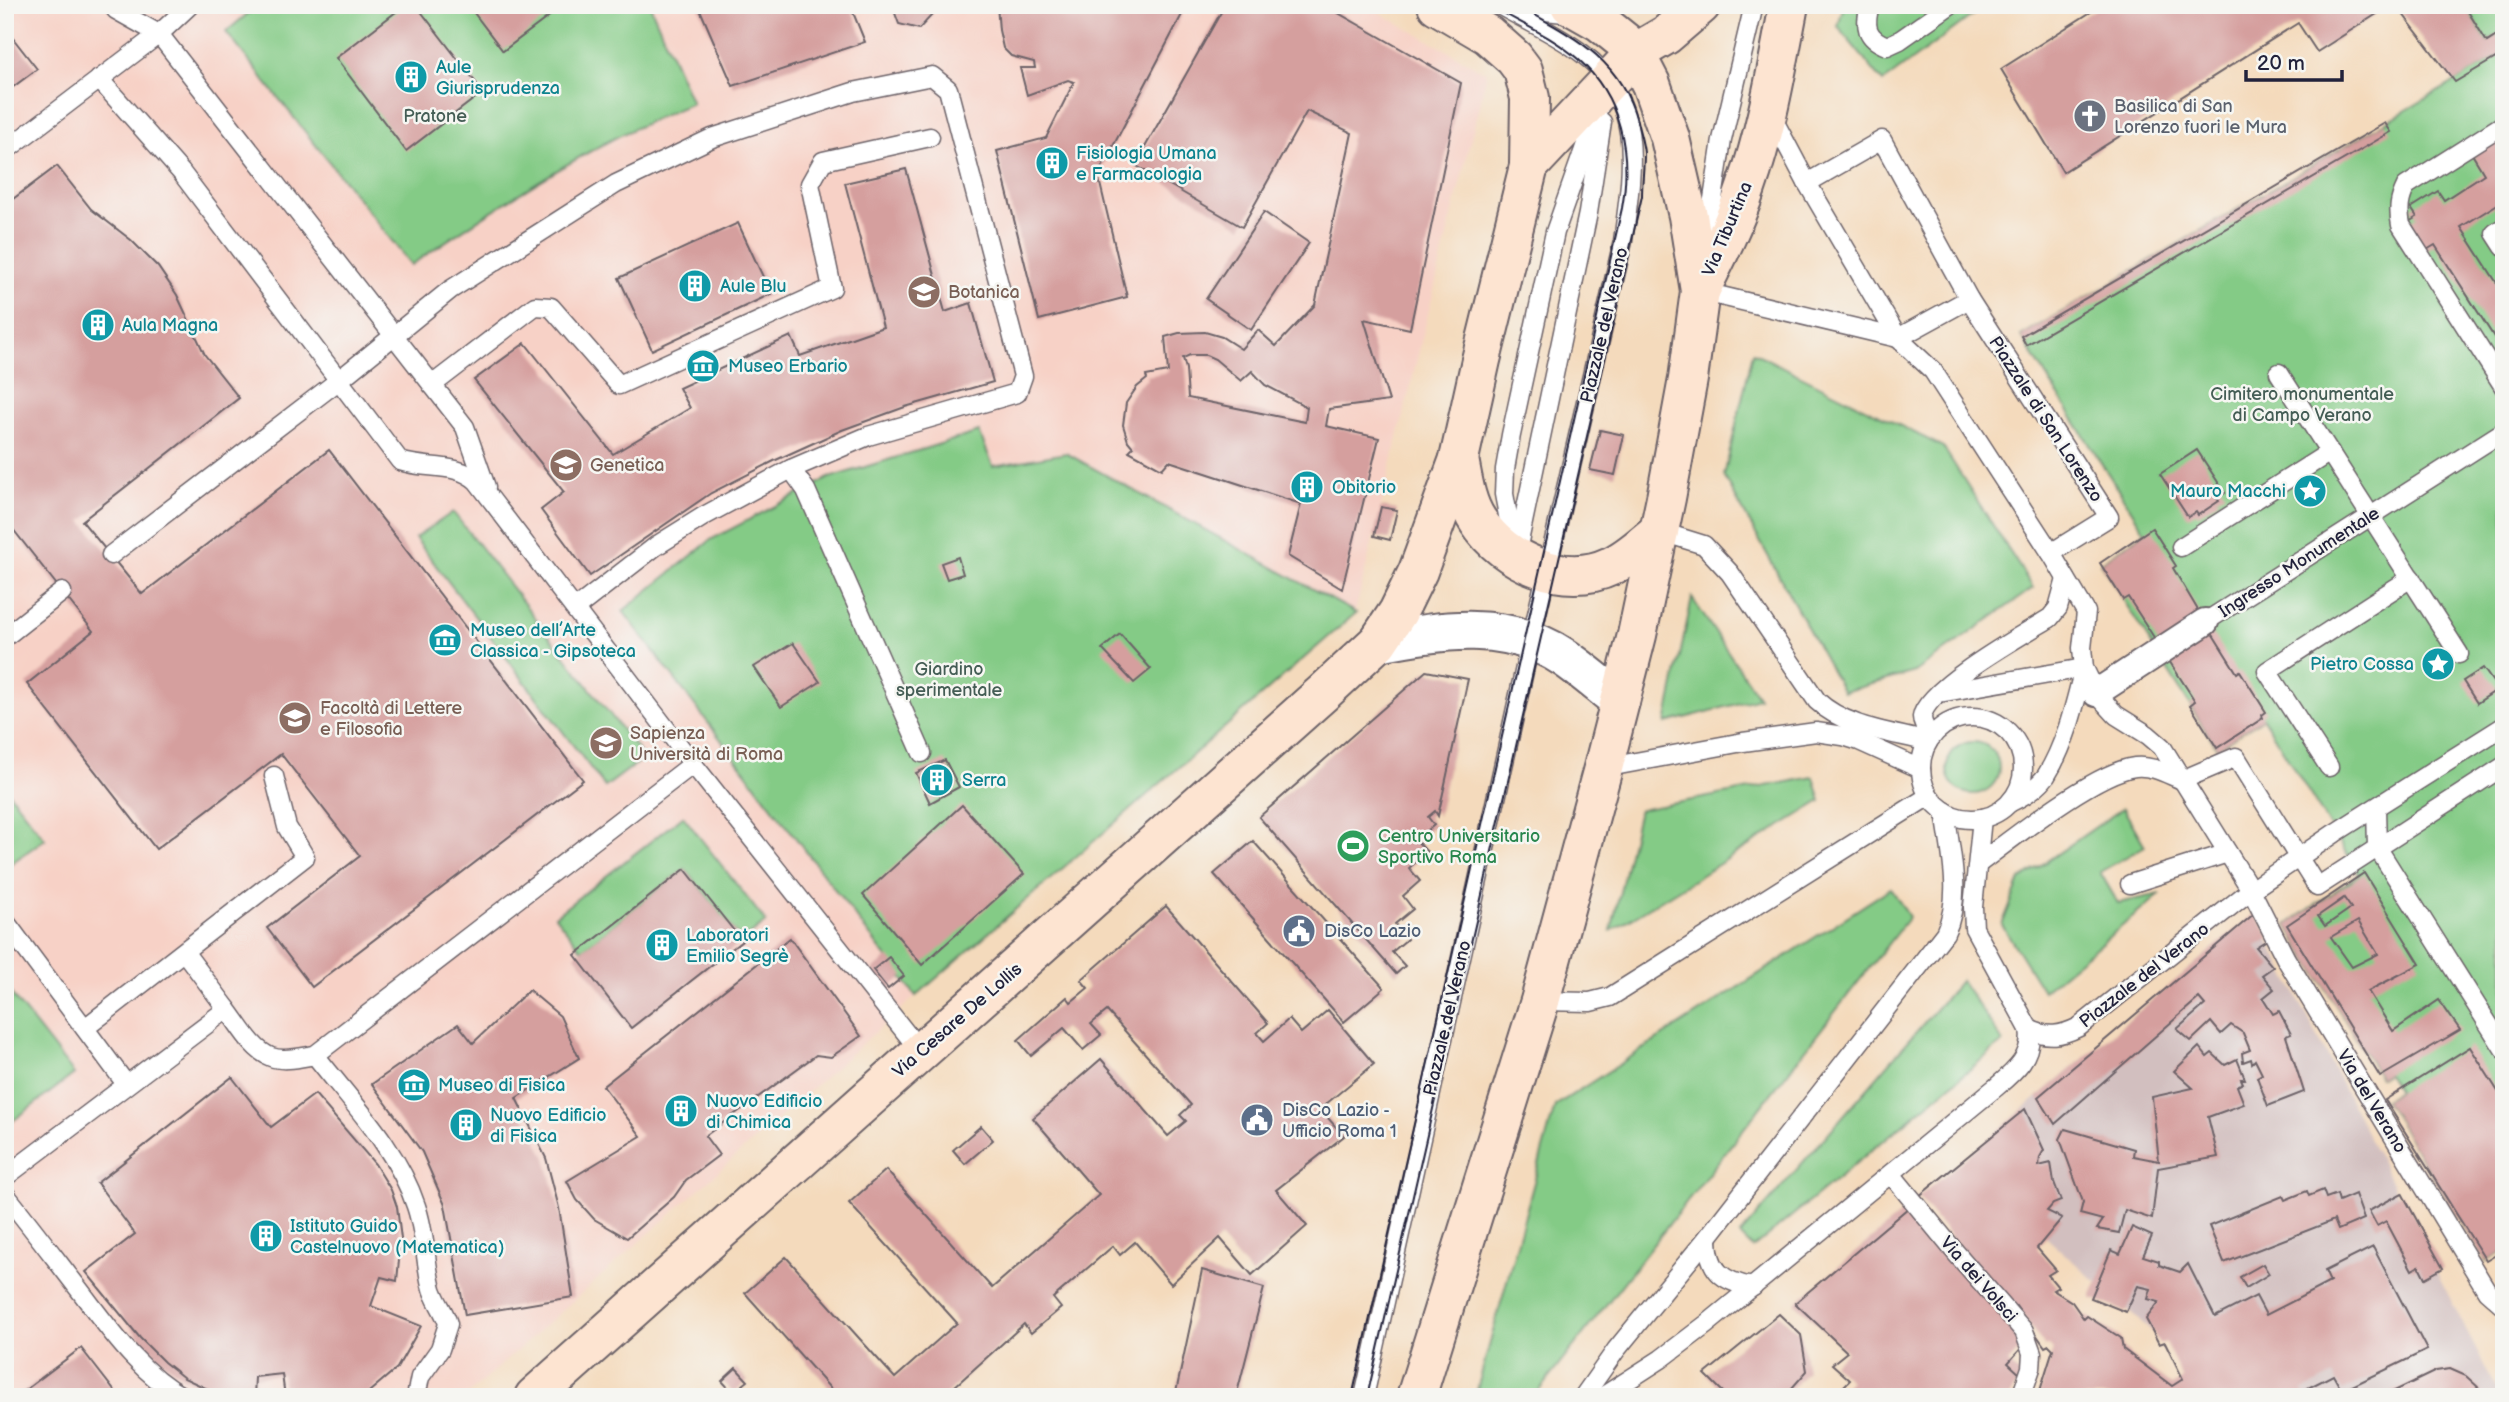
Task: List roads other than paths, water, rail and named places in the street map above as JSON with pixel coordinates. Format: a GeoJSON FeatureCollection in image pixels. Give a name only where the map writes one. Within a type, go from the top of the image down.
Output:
{"type":"FeatureCollection","features":[{"type":"Feature","properties":{"kind":"main road"},"geometry":{"type":"LineString","coordinates":[[1437,5],[1488,35],[1514,58]]}},
{"type":"Feature","properties":{"kind":"main road"},"geometry":{"type":"LineString","coordinates":[[1635,53],[1660,5]]}},
{"type":"Feature","properties":{"kind":"main road"},"geometry":{"type":"LineString","coordinates":[[1635,53],[1666,36],[1701,5]]}},
{"type":"Feature","properties":{"kind":"main road","name":"Via Tiburtina"},"geometry":{"type":"LineString","coordinates":[[1700,291],[1746,188],[1768,109],[1789,5]]}},
{"type":"Feature","properties":{"kind":"main road"},"geometry":{"type":"LineString","coordinates":[[1416,1397],[1540,1001],[1603,768],[1659,531],[1688,379],[1700,291],[1688,216],[1670,138],[1651,84],[1635,53],[1614,32],[1579,10]]}},
{"type":"Feature","properties":{"kind":"main road","name":"Piazzale del Verano"},"geometry":{"type":"LineString","coordinates":[[1529,166],[1635,53]]}},
{"type":"Feature","properties":{"kind":"main road","name":"Piazzale del Verano"},"geometry":{"type":"LineString","coordinates":[[1378,642],[1411,589],[1459,459],[1480,360],[1529,166],[1530,98],[1527,78],[1514,58]]}},
{"type":"Feature","properties":{"kind":"main road","name":"Piazzale del Verano"},"geometry":{"type":"LineString","coordinates":[[1459,459],[1468,500],[1477,520],[1485,531],[1532,564]]}},
{"type":"Feature","properties":{"kind":"main road"},"geometry":{"type":"LineString","coordinates":[[1532,564],[1575,573],[1602,570],[1622,559],[1659,531]]}},
{"type":"Feature","properties":{"kind":"main road","name":"Via Cesare De Lollis"},"geometry":{"type":"LineString","coordinates":[[534,1397],[1378,642]]}},
{"type":"Feature","properties":{"kind":"street","name":"Ingresso Monumentale"},"geometry":{"type":"LineString","coordinates":[[2096,693],[2205,622]]}},
{"type":"Feature","properties":{"kind":"street"},"geometry":{"type":"LineString","coordinates":[[1378,642],[1432,632],[1475,629],[1509,634],[1531,640],[1565,658],[1620,701]]}},
{"type":"Feature","properties":{"kind":"lane"},"geometry":{"type":"LineString","coordinates":[[112,5],[116,10],[159,34],[465,427],[488,494]]}},
{"type":"Feature","properties":{"kind":"lane"},"geometry":{"type":"LineString","coordinates":[[5,151],[159,34],[190,5]]}},
{"type":"Feature","properties":{"kind":"lane","name":"Via Tiburtina"},"geometry":{"type":"LineString","coordinates":[[1700,291],[1722,140],[1754,5]]}},
{"type":"Feature","properties":{"kind":"lane"},"geometry":{"type":"LineString","coordinates":[[1870,5],[1868,31],[1876,42],[1887,46],[1950,5]]}},
{"type":"Feature","properties":{"kind":"lane"},"geometry":{"type":"LineString","coordinates":[[1500,6],[1579,10]]}},
{"type":"Feature","properties":{"kind":"lane","name":"Piazzale del Verano"},"geometry":{"type":"LineString","coordinates":[[1500,6],[1514,58]]}},
{"type":"Feature","properties":{"kind":"lane","name":"Piazzale del Verano"},"geometry":{"type":"LineString","coordinates":[[1500,6],[1581,52],[1598,67],[1620,101],[1633,151],[1623,241],[1532,564]]}},
{"type":"Feature","properties":{"kind":"lane"},"geometry":{"type":"LineString","coordinates":[[111,555],[338,381],[450,290],[616,184],[712,138],[853,92],[932,75],[948,89],[1023,376],[1017,393],[868,436],[791,469],[704,516],[666,540],[576,608]]}},
{"type":"Feature","properties":{"kind":"lane"},"geometry":{"type":"LineString","coordinates":[[99,79],[181,172],[400,461],[422,467],[459,469],[473,476],[693,764],[921,1052]]}},
{"type":"Feature","properties":{"kind":"lane","name":"Piazzale del Verano"},"geometry":{"type":"LineString","coordinates":[[1364,1397],[1531,640],[1532,564],[1608,81]]}},
{"type":"Feature","properties":{"kind":"lane","name":"Piazzale del Verano"},"geometry":{"type":"LineString","coordinates":[[1532,564],[1504,494],[1505,469],[1555,232],[1608,81]]}},
{"type":"Feature","properties":{"kind":"lane"},"geometry":{"type":"LineString","coordinates":[[1768,109],[1807,183],[1898,338],[1933,371],[2051,552],[2086,612],[2082,648],[2084,668],[2074,708],[2046,775],[2032,790],[1996,813],[1982,818],[1963,818],[1945,811],[1929,796],[1923,783],[1923,755],[1930,739],[1949,722],[1970,717],[1991,721],[2009,733],[2020,751],[2023,765],[2020,786],[2008,804]]}},
{"type":"Feature","properties":{"kind":"lane"},"geometry":{"type":"LineString","coordinates":[[2504,124],[2406,186],[2400,199],[2398,214],[2401,225],[2504,387]]}},
{"type":"Feature","properties":{"kind":"lane"},"geometry":{"type":"LineString","coordinates":[[432,385],[535,306],[551,307],[619,386],[832,288],[810,184],[823,161],[930,136]]}},
{"type":"Feature","properties":{"kind":"lane","name":"Piazzale di San Lorenzo"},"geometry":{"type":"LineString","coordinates":[[1807,183],[1882,140],[1969,299],[2109,517],[2051,552]]}},
{"type":"Feature","properties":{"kind":"lane"},"geometry":{"type":"LineString","coordinates":[[2504,227],[2495,233],[2504,247]]}},
{"type":"Feature","properties":{"kind":"lane"},"geometry":{"type":"LineString","coordinates":[[1700,291],[1898,338],[1969,299]]}},
{"type":"Feature","properties":{"kind":"lane"},"geometry":{"type":"LineString","coordinates":[[2279,373],[2459,654]]}},
{"type":"Feature","properties":{"kind":"lane","name":"Ingresso Monumentale"},"geometry":{"type":"LineString","coordinates":[[2205,622],[2504,431]]}},
{"type":"Feature","properties":{"kind":"lane"},"geometry":{"type":"LineString","coordinates":[[2181,547],[2330,452]]}},
{"type":"Feature","properties":{"kind":"lane"},"geometry":{"type":"LineString","coordinates":[[791,469],[806,490],[922,753]]}},
{"type":"Feature","properties":{"kind":"lane"},"geometry":{"type":"LineString","coordinates":[[1659,531],[1704,545],[1730,573],[1817,701],[1826,710],[1852,722],[1930,739]]}},
{"type":"Feature","properties":{"kind":"lane"},"geometry":{"type":"LineString","coordinates":[[2329,767],[2267,671],[2411,578]]}},
{"type":"Feature","properties":{"kind":"lane"},"geometry":{"type":"LineString","coordinates":[[1930,739],[1922,718],[1939,693],[1984,659],[2050,618],[2058,608],[2066,579]]}},
{"type":"Feature","properties":{"kind":"lane"},"geometry":{"type":"LineString","coordinates":[[5,637],[62,592]]}},
{"type":"Feature","properties":{"kind":"lane"},"geometry":{"type":"LineString","coordinates":[[1939,693],[2084,668]]}},
{"type":"Feature","properties":{"kind":"lane"},"geometry":{"type":"LineString","coordinates":[[2084,668],[2096,693],[2116,715],[2162,747],[2251,890]]}},
{"type":"Feature","properties":{"kind":"lane","name":"Piazzale del Verano"},"geometry":{"type":"LineString","coordinates":[[2029,1029],[2049,1036],[2067,1033],[2079,1027],[2251,890],[2504,726]]}},
{"type":"Feature","properties":{"kind":"lane"},"geometry":{"type":"LineString","coordinates":[[1603,768],[1743,742],[1816,732],[1859,741],[1921,769]]}},
{"type":"Feature","properties":{"kind":"lane"},"geometry":{"type":"LineString","coordinates":[[1978,864],[2040,818],[2111,775],[2127,769],[2147,767],[2182,780],[2236,758],[2317,887],[2504,766]]}},
{"type":"Feature","properties":{"kind":"lane"},"geometry":{"type":"LineString","coordinates":[[185,953],[248,1037],[270,1057],[281,1059],[315,1055],[693,764]]}},
{"type":"Feature","properties":{"kind":"lane"},"geometry":{"type":"LineString","coordinates":[[85,1028],[185,953],[204,934],[305,857],[287,827],[274,776]]}},
{"type":"Feature","properties":{"kind":"lane"},"geometry":{"type":"LineString","coordinates":[[1540,1001],[1590,1002],[1610,997],[1929,796]]}},
{"type":"Feature","properties":{"kind":"lane"},"geometry":{"type":"LineString","coordinates":[[2376,808],[2377,848],[2497,1023],[2504,1049]]}},
{"type":"Feature","properties":{"kind":"lane"},"geometry":{"type":"LineString","coordinates":[[1583,1397],[1609,1359],[1708,1237],[1945,933],[1952,918],[1955,892],[1945,811]]}},
{"type":"Feature","properties":{"kind":"lane"},"geometry":{"type":"LineString","coordinates":[[1602,1397],[1672,1351],[1753,1287],[2014,1072],[2024,1058],[2029,1047],[2029,1029],[1974,928],[1973,907],[1982,818]]}},
{"type":"Feature","properties":{"kind":"lane"},"geometry":{"type":"LineString","coordinates":[[2130,884],[2228,853]]}},
{"type":"Feature","properties":{"kind":"lane","name":"Via del Verano"},"geometry":{"type":"LineString","coordinates":[[2251,890],[2286,959],[2487,1291],[2504,1306]]}},
{"type":"Feature","properties":{"kind":"lane"},"geometry":{"type":"LineString","coordinates":[[5,921],[126,1084]]}},
{"type":"Feature","properties":{"kind":"lane"},"geometry":{"type":"LineString","coordinates":[[5,1177],[227,1009]]}},
{"type":"Feature","properties":{"kind":"lane"},"geometry":{"type":"LineString","coordinates":[[315,1055],[388,1147],[421,1221],[431,1286],[448,1324],[440,1349],[419,1377],[416,1397]]}},
{"type":"Feature","properties":{"kind":"lane","name":"Via dei Volsci"},"geometry":{"type":"LineString","coordinates":[[1891,1174],[1956,1254],[2024,1331],[2032,1353],[2031,1368],[2021,1397]]}},
{"type":"Feature","properties":{"kind":"lane"},"geometry":{"type":"LineString","coordinates":[[5,1194],[106,1325],[147,1371],[168,1389],[183,1397]]}},
{"type":"Feature","properties":{"kind":"lane"},"geometry":{"type":"LineString","coordinates":[[1708,1237],[1711,1259],[1721,1276],[1729,1282],[1753,1287]]}},
{"type":"Feature","properties":{"kind":"tram line"},"geometry":{"type":"LineString","coordinates":[[1352,1397],[1625,187],[1624,147],[1620,127],[1613,108],[1593,74],[1557,43],[1489,5]]}},
{"type":"Feature","properties":{"kind":"tram line"},"geometry":{"type":"LineString","coordinates":[[1367,1397],[1642,196],[1643,145],[1629,99],[1619,80],[1606,64],[1574,38],[1517,5]]}},
{"type":"Feature","properties":{"kind":"place","name":"Aule Giurisprudenza"},"geometry":{"type":"Point","coordinates":[411,77]}},
{"type":"Feature","properties":{"kind":"place","name":"Basilica di San Lorenzo fuori le Mura"},"geometry":{"type":"Point","coordinates":[2090,116]}},
{"type":"Feature","properties":{"kind":"place","name":"Fisiologia Umana e Farmacologia"},"geometry":{"type":"Point","coordinates":[1052,163]}},
{"type":"Feature","properties":{"kind":"place","name":"Aule Blu"},"geometry":{"type":"Point","coordinates":[695,286]}},
{"type":"Feature","properties":{"kind":"place","name":"Botanica"},"geometry":{"type":"Point","coordinates":[924,292]}},
{"type":"Feature","properties":{"kind":"place","name":"Aula Magna"},"geometry":{"type":"Point","coordinates":[98,325]}},
{"type":"Feature","properties":{"kind":"place","name":"Museo Erbario"},"geometry":{"type":"Point","coordinates":[703,366]}},
{"type":"Feature","properties":{"kind":"place","name":"Genetica"},"geometry":{"type":"Point","coordinates":[566,465]}},
{"type":"Feature","properties":{"kind":"place","name":"Obitorio"},"geometry":{"type":"Point","coordinates":[1307,487]}},
{"type":"Feature","properties":{"kind":"place","name":"Mauro Macchi"},"geometry":{"type":"Point","coordinates":[2310,491]}},
{"type":"Feature","properties":{"kind":"place","name":"Museo dell’Arte Classica - Gipsoteca"},"geometry":{"type":"Point","coordinates":[445,640]}},
{"type":"Feature","properties":{"kind":"place","name":"Pietro Cossa"},"geometry":{"type":"Point","coordinates":[2438,664]}},
{"type":"Feature","properties":{"kind":"place","name":"Facoltà di Lettere e Filosofia"},"geometry":{"type":"Point","coordinates":[295,718]}},
{"type":"Feature","properties":{"kind":"place","name":"Sapienza Università di Roma"},"geometry":{"type":"Point","coordinates":[606,743]}},
{"type":"Feature","properties":{"kind":"place","name":"Serra"},"geometry":{"type":"Point","coordinates":[937,780]}},
{"type":"Feature","properties":{"kind":"place","name":"Centro Universitario Sportivo Roma"},"geometry":{"type":"Point","coordinates":[1353,846]}},
{"type":"Feature","properties":{"kind":"place","name":"DisCo Lazio"},"geometry":{"type":"Point","coordinates":[1299,931]}},
{"type":"Feature","properties":{"kind":"place","name":"Laboratori Emilio Segrè"},"geometry":{"type":"Point","coordinates":[662,945]}},
{"type":"Feature","properties":{"kind":"place","name":"Museo di Fisica"},"geometry":{"type":"Point","coordinates":[414,1085]}},
{"type":"Feature","properties":{"kind":"place","name":"Nuovo Edificio di Chimica"},"geometry":{"type":"Point","coordinates":[681,1111]}},
{"type":"Feature","properties":{"kind":"place","name":"DisCo Lazio - Ufficio Roma 1"},"geometry":{"type":"Point","coordinates":[1257,1120]}},
{"type":"Feature","properties":{"kind":"place","name":"Nuovo Edificio di Fisica"},"geometry":{"type":"Point","coordinates":[466,1125]}},
{"type":"Feature","properties":{"kind":"place","name":"Istituto Guido Castelnuovo (Matematica)"},"geometry":{"type":"Point","coordinates":[266,1236]}},
{"type":"Feature","properties":{"kind":"park label","name":"Pratone"},"geometry":{"type":"Point","coordinates":[435,116]}},
{"type":"Feature","properties":{"kind":"park label","name":"Cimitero monumentale di Campo Verano"},"geometry":{"type":"Point","coordinates":[2302,404]}},
{"type":"Feature","properties":{"kind":"park label","name":"Giardino sperimentale"},"geometry":{"type":"Point","coordinates":[949,679]}}]}
